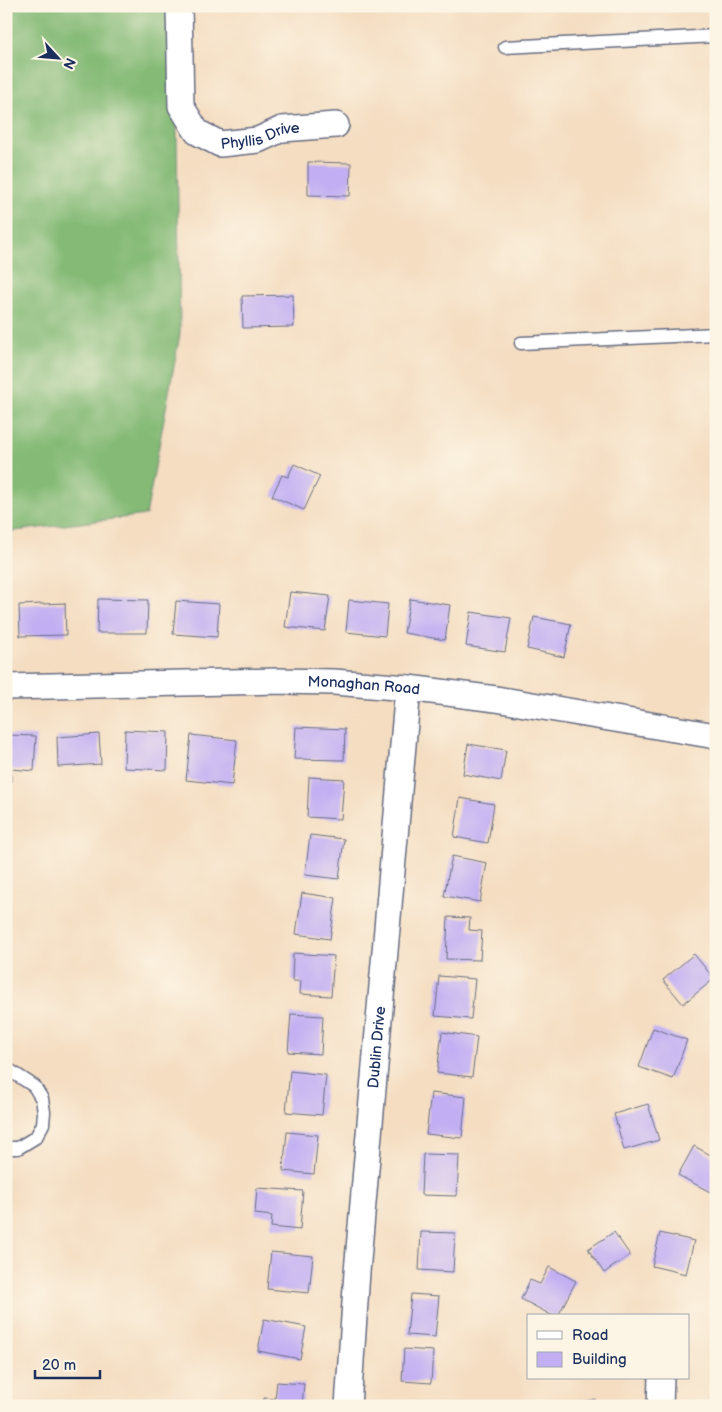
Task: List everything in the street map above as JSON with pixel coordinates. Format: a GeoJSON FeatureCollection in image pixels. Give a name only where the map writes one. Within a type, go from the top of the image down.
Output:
{"type":"FeatureCollection","features":[{"type":"Feature","properties":{"kind":"street","name":"Phyllis Drive"},"geometry":{"type":"LineString","coordinates":[[179,6],[181,106],[197,132],[220,144],[258,140],[282,129],[336,125]]}},
{"type":"Feature","properties":{"kind":"street","name":"Monaghan Road"},"geometry":{"type":"LineString","coordinates":[[6,687],[276,681],[334,682],[408,688],[496,699],[716,736]]}},
{"type":"Feature","properties":{"kind":"street","name":"Dublin Drive"},"geometry":{"type":"LineString","coordinates":[[348,1406],[356,1272],[408,688]]}},
{"type":"Feature","properties":{"kind":"street"},"geometry":{"type":"LineString","coordinates":[[660,1406],[661,1380]]}},
{"type":"Feature","properties":{"kind":"lane"},"geometry":{"type":"LineString","coordinates":[[505,47],[716,36]]}},
{"type":"Feature","properties":{"kind":"lane"},"geometry":{"type":"LineString","coordinates":[[521,343],[716,334]]}},
{"type":"Feature","properties":{"kind":"lane"},"geometry":{"type":"LineString","coordinates":[[6,1068],[34,1086],[42,1099],[44,1112],[43,1124],[36,1137],[18,1148],[6,1148]]}},
{"type":"Feature","properties":{"kind":"green space"},"geometry":{"type":"Polygon","coordinates":[[[6,6],[175,6],[180,334],[146,515],[6,532],[6,6]]]}},
{"type":"Feature","properties":{"kind":"building"},"geometry":{"type":"Polygon","coordinates":[[[308,162],[351,163],[350,196],[308,195],[308,162]]]}},
{"type":"Feature","properties":{"kind":"building"},"geometry":{"type":"Polygon","coordinates":[[[293,295],[294,327],[243,328],[242,296],[293,295]]]}},
{"type":"Feature","properties":{"kind":"building"},"geometry":{"type":"Polygon","coordinates":[[[294,464],[320,476],[304,510],[272,496],[282,475],[288,477],[294,464]]]}},
{"type":"Feature","properties":{"kind":"building"},"geometry":{"type":"Polygon","coordinates":[[[290,592],[330,596],[325,631],[285,627],[290,592]]]}},
{"type":"Feature","properties":{"kind":"building"},"geometry":{"type":"Polygon","coordinates":[[[98,599],[148,600],[147,633],[97,633],[98,599]]]}},
{"type":"Feature","properties":{"kind":"building"},"geometry":{"type":"Polygon","coordinates":[[[410,599],[450,605],[445,640],[404,633],[410,599]]]}},
{"type":"Feature","properties":{"kind":"building"},"geometry":{"type":"Polygon","coordinates":[[[349,600],[388,604],[385,636],[346,632],[349,600]]]}},
{"type":"Feature","properties":{"kind":"building"},"geometry":{"type":"Polygon","coordinates":[[[176,601],[219,604],[217,637],[173,634],[176,601]]]}},
{"type":"Feature","properties":{"kind":"building"},"geometry":{"type":"Polygon","coordinates":[[[65,603],[66,635],[20,636],[19,605],[65,603]]]}},
{"type":"Feature","properties":{"kind":"building"},"geometry":{"type":"Polygon","coordinates":[[[471,612],[511,618],[505,652],[466,646],[471,612]]]}},
{"type":"Feature","properties":{"kind":"building"},"geometry":{"type":"Polygon","coordinates":[[[534,617],[571,624],[564,657],[527,649],[534,617]]]}},
{"type":"Feature","properties":{"kind":"building"},"geometry":{"type":"Polygon","coordinates":[[[296,727],[345,729],[344,760],[294,759],[296,727]]]}},
{"type":"Feature","properties":{"kind":"building"},"geometry":{"type":"Polygon","coordinates":[[[125,730],[168,732],[167,770],[124,768],[125,730]]]}},
{"type":"Feature","properties":{"kind":"building"},"geometry":{"type":"Polygon","coordinates":[[[99,734],[101,764],[58,767],[57,737],[99,734]]]}},
{"type":"Feature","properties":{"kind":"building"},"geometry":{"type":"Polygon","coordinates":[[[6,735],[36,736],[34,771],[11,769],[11,782],[6,782],[6,735]]]}},
{"type":"Feature","properties":{"kind":"building"},"geometry":{"type":"Polygon","coordinates":[[[191,735],[237,740],[232,785],[186,780],[191,735]]]}},
{"type":"Feature","properties":{"kind":"building"},"geometry":{"type":"Polygon","coordinates":[[[468,744],[506,750],[501,781],[463,774],[468,744]]]}},
{"type":"Feature","properties":{"kind":"building"},"geometry":{"type":"Polygon","coordinates":[[[309,777],[344,779],[341,819],[307,817],[309,777]]]}},
{"type":"Feature","properties":{"kind":"building"},"geometry":{"type":"Polygon","coordinates":[[[460,798],[494,804],[488,843],[454,837],[460,798]]]}},
{"type":"Feature","properties":{"kind":"building"},"geometry":{"type":"Polygon","coordinates":[[[310,835],[344,839],[339,879],[305,875],[310,835]]]}},
{"type":"Feature","properties":{"kind":"building"},"geometry":{"type":"Polygon","coordinates":[[[452,856],[487,863],[480,902],[444,896],[452,856]]]}},
{"type":"Feature","properties":{"kind":"building"},"geometry":{"type":"Polygon","coordinates":[[[302,893],[336,898],[330,939],[296,934],[302,893]]]}},
{"type":"Feature","properties":{"kind":"building"},"geometry":{"type":"Polygon","coordinates":[[[448,917],[470,918],[469,930],[482,931],[480,960],[446,959],[448,917]]]}},
{"type":"Feature","properties":{"kind":"building"},"geometry":{"type":"Polygon","coordinates":[[[293,953],[334,956],[331,996],[300,994],[301,981],[292,981],[293,953]]]}},
{"type":"Feature","properties":{"kind":"building"},"geometry":{"type":"Polygon","coordinates":[[[694,954],[714,979],[683,1004],[663,980],[694,954]]]}},
{"type":"Feature","properties":{"kind":"building"},"geometry":{"type":"Polygon","coordinates":[[[439,976],[475,979],[471,1019],[435,1016],[439,976]]]}},
{"type":"Feature","properties":{"kind":"building"},"geometry":{"type":"Polygon","coordinates":[[[291,1014],[323,1016],[321,1054],[288,1052],[291,1014]]]}},
{"type":"Feature","properties":{"kind":"building"},"geometry":{"type":"Polygon","coordinates":[[[653,1028],[687,1040],[673,1079],[639,1067],[653,1028]]]}},
{"type":"Feature","properties":{"kind":"building"},"geometry":{"type":"Polygon","coordinates":[[[442,1032],[477,1037],[472,1077],[437,1073],[442,1032]]]}},
{"type":"Feature","properties":{"kind":"building"},"geometry":{"type":"Polygon","coordinates":[[[290,1071],[326,1075],[322,1115],[286,1112],[290,1071]]]}},
{"type":"Feature","properties":{"kind":"building"},"geometry":{"type":"Polygon","coordinates":[[[431,1093],[466,1097],[462,1138],[426,1134],[431,1093]]]}},
{"type":"Feature","properties":{"kind":"building"},"geometry":{"type":"Polygon","coordinates":[[[648,1104],[659,1140],[624,1150],[614,1114],[648,1104]]]}},
{"type":"Feature","properties":{"kind":"building"},"geometry":{"type":"Polygon","coordinates":[[[287,1132],[318,1135],[314,1174],[283,1171],[287,1132]]]}},
{"type":"Feature","properties":{"kind":"building"},"geometry":{"type":"Polygon","coordinates":[[[694,1146],[716,1158],[716,1186],[712,1193],[678,1175],[694,1146]]]}},
{"type":"Feature","properties":{"kind":"building"},"geometry":{"type":"Polygon","coordinates":[[[423,1154],[459,1155],[457,1196],[421,1195],[423,1154]]]}},
{"type":"Feature","properties":{"kind":"building"},"geometry":{"type":"Polygon","coordinates":[[[257,1188],[303,1191],[300,1230],[271,1227],[272,1216],[255,1214],[257,1188]]]}},
{"type":"Feature","properties":{"kind":"building"},"geometry":{"type":"Polygon","coordinates":[[[421,1232],[455,1233],[453,1272],[419,1270],[421,1232]]]}},
{"type":"Feature","properties":{"kind":"building"},"geometry":{"type":"Polygon","coordinates":[[[614,1232],[630,1255],[604,1273],[588,1249],[614,1232]]]}},
{"type":"Feature","properties":{"kind":"building"},"geometry":{"type":"Polygon","coordinates":[[[660,1233],[694,1241],[686,1274],[652,1266],[660,1233]]]}},
{"type":"Feature","properties":{"kind":"building"},"geometry":{"type":"Polygon","coordinates":[[[271,1252],[313,1256],[309,1293],[267,1289],[271,1252]]]}},
{"type":"Feature","properties":{"kind":"building"},"geometry":{"type":"Polygon","coordinates":[[[549,1267],[576,1281],[559,1314],[549,1314],[521,1299],[530,1280],[540,1284],[549,1267]]]}},
{"type":"Feature","properties":{"kind":"building"},"geometry":{"type":"Polygon","coordinates":[[[411,1294],[439,1296],[435,1337],[407,1335],[411,1294]]]}},
{"type":"Feature","properties":{"kind":"building"},"geometry":{"type":"Polygon","coordinates":[[[264,1319],[306,1327],[300,1359],[258,1351],[264,1319]]]}},
{"type":"Feature","properties":{"kind":"building"},"geometry":{"type":"Polygon","coordinates":[[[404,1349],[433,1351],[431,1383],[402,1381],[404,1349]]]}},
{"type":"Feature","properties":{"kind":"building"},"geometry":{"type":"Polygon","coordinates":[[[277,1382],[304,1384],[302,1406],[264,1406],[264,1398],[275,1399],[277,1382]]]}},
{"type":"Feature","properties":{"kind":"building"},"geometry":{"type":"Polygon","coordinates":[[[595,1399],[597,1406],[568,1406],[568,1405],[595,1399]]]}}]}
